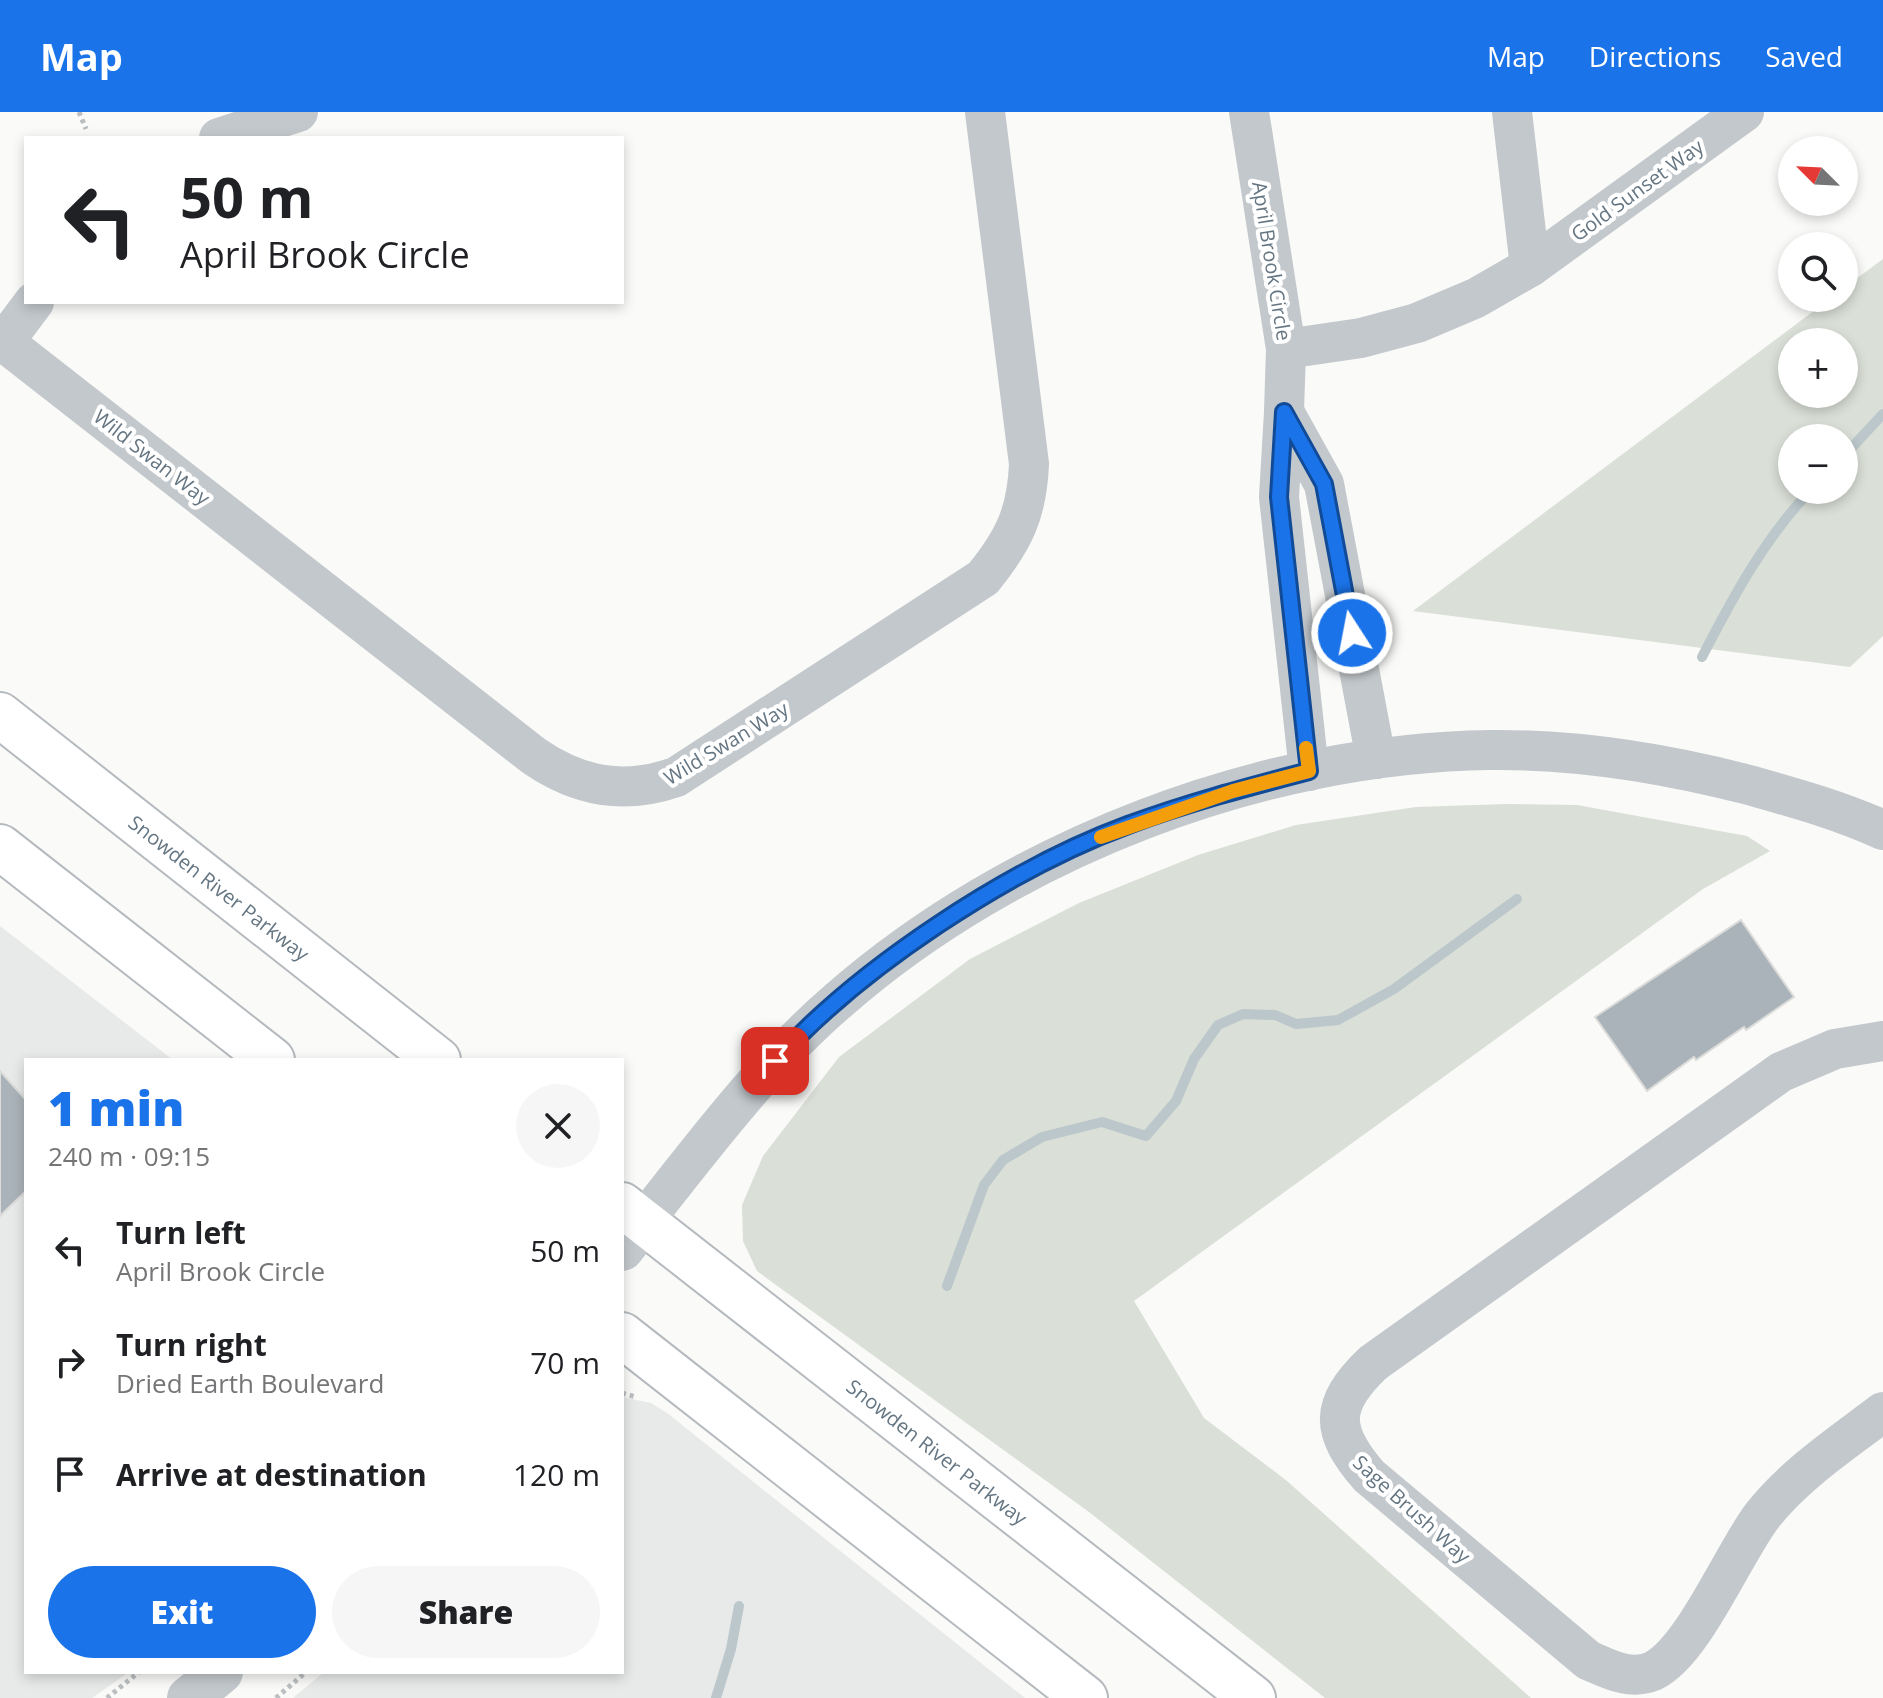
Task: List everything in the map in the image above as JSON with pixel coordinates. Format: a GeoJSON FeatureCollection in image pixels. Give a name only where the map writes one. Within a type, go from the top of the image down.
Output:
{"type":"FeatureCollection","features":[{"type":"Feature","properties":{"kind":"main road","name":"Snowden River Parkway"},"geometry":{"type":"LineString","coordinates":[[0,715],[435,1058]]}},
{"type":"Feature","properties":{"kind":"main road"},"geometry":{"type":"LineString","coordinates":[[0,847],[269,1058]]}},
{"type":"Feature","properties":{"kind":"main road","name":"Snowden River Parkway"},"geometry":{"type":"LineString","coordinates":[[629,1225],[1253,1698]]}},
{"type":"Feature","properties":{"kind":"main road"},"geometry":{"type":"LineString","coordinates":[[624,1337],[1085,1698]]}},
{"type":"Feature","properties":{"kind":"street"},"geometry":{"type":"LineString","coordinates":[[225,136],[298,112]]}},
{"type":"Feature","properties":{"kind":"street","name":"Wild Swan Way"},"geometry":{"type":"LineString","coordinates":[[32,304],[4,342],[534,756],[556,771],[589,782],[620,789],[651,786],[676,777],[983,578],[1004,552],[1018,526],[1028,498],[1029,464],[985,112]]}},
{"type":"Feature","properties":{"kind":"street","name":"April Brook Circle"},"geometry":{"type":"LineString","coordinates":[[1249,112],[1286,349],[1279,497],[1309,771]]}},
{"type":"Feature","properties":{"kind":"street"},"geometry":{"type":"LineString","coordinates":[[1512,112],[1530,267]]}},
{"type":"Feature","properties":{"kind":"street","name":"Gold Sunset Way"},"geometry":{"type":"LineString","coordinates":[[1286,349],[1361,338],[1417,323],[1476,298],[1530,267],[1744,112]]}},
{"type":"Feature","properties":{"kind":"street"},"geometry":{"type":"LineString","coordinates":[[1284,412],[1324,484],[1376,759]]}},
{"type":"Feature","properties":{"kind":"street"},"geometry":{"type":"LineString","coordinates":[[629,1225],[792,1043],[841,997],[904,949],[972,905],[1053,859],[1126,826],[1233,791],[1309,771],[1376,759],[1489,750],[1618,758],[1699,772],[1827,806],[1883,830]]}},
{"type":"Feature","properties":{"kind":"street","name":"Sage Brush Way"},"geometry":{"type":"LineString","coordinates":[[1883,1041],[1835,1049],[1781,1072],[1357,1378],[1345,1396],[1340,1429],[1346,1450],[1369,1476],[1588,1660],[1629,1675],[1651,1672],[1669,1660],[1688,1638],[1763,1516],[1801,1474],[1883,1412]]}},
{"type":"Feature","properties":{"kind":"street"},"geometry":{"type":"LineString","coordinates":[[189,1698],[219,1674]]}},
{"type":"Feature","properties":{"kind":"path"},"geometry":{"type":"LineString","coordinates":[[79,112],[86,129]]}},
{"type":"Feature","properties":{"kind":"path"},"geometry":{"type":"LineString","coordinates":[[107,1698],[137,1674]]}},
{"type":"Feature","properties":{"kind":"path"},"geometry":{"type":"LineString","coordinates":[[276,1698],[304,1674]]}},
{"type":"Feature","properties":{"kind":"shaded area"},"geometry":{"type":"Polygon","coordinates":[[[1883,259],[1883,636],[1850,667],[1413,611],[1778,338],[1778,408],[1858,408],[1858,328],[1791,328],[1812,312],[1858,312],[1858,278],[1883,259]]]}},
{"type":"Feature","properties":{"kind":"shaded area"},"geometry":{"type":"Polygon","coordinates":[[[1577,805],[1747,836],[1770,851],[1703,889],[1134,1301],[1204,1418],[1287,1481],[1531,1698],[1325,1698],[1089,1512],[757,1271],[743,1241],[742,1205],[763,1156],[839,1057],[970,959],[1079,903],[1198,855],[1296,825],[1416,807],[1577,805]]]}},
{"type":"Feature","properties":{"kind":"shaded area"},"geometry":{"type":"Polygon","coordinates":[[[0,926],[170,1058],[24,1058],[24,1674],[126,1674],[92,1698],[0,1698],[0,926]]]}},
{"type":"Feature","properties":{"kind":"shaded area"},"geometry":{"type":"Polygon","coordinates":[[[624,1397],[651,1403],[667,1413],[1025,1698],[293,1698],[322,1674],[624,1674],[624,1397]]]}},
{"type":"Feature","properties":{"kind":"building"},"geometry":{"type":"Polygon","coordinates":[[[1741,920],[1794,997],[1696,1060],[1694,1057],[1647,1091],[1595,1017],[1741,920]]]}},
{"type":"Feature","properties":{"kind":"building"},"geometry":{"type":"Polygon","coordinates":[[[0,1071],[24,1098],[24,1193],[0,1216],[0,1071]]]}},
{"type":"Feature","properties":{"kind":"waterway"},"geometry":{"type":"LineString","coordinates":[[1858,441],[1883,414]]}},
{"type":"Feature","properties":{"kind":"waterway"},"geometry":{"type":"LineString","coordinates":[[1702,657],[1764,549],[1798,504]]}},
{"type":"Feature","properties":{"kind":"waterway"},"geometry":{"type":"LineString","coordinates":[[947,1286],[984,1185],[1003,1160],[1042,1137],[1102,1122],[1146,1136],[1176,1101],[1194,1059],[1218,1025],[1243,1014],[1275,1015],[1296,1024],[1338,1020],[1394,989],[1517,899]]}},
{"type":"Feature","properties":{"kind":"waterway"},"geometry":{"type":"LineString","coordinates":[[716,1698],[731,1649],[739,1606]]}},
{"type":"Feature","properties":{"kind":"slow traffic"},"geometry":{"type":"LineString","coordinates":[[1101,837],[1233,791],[1309,771],[1306,748]]}},
{"type":"Feature","properties":{"kind":"route"},"geometry":{"type":"LineString","coordinates":[[775,1061],[841,997],[904,949],[972,905],[1053,859],[1126,826],[1233,791],[1309,771],[1279,497],[1284,412],[1324,484],[1352,633]]}}]}
